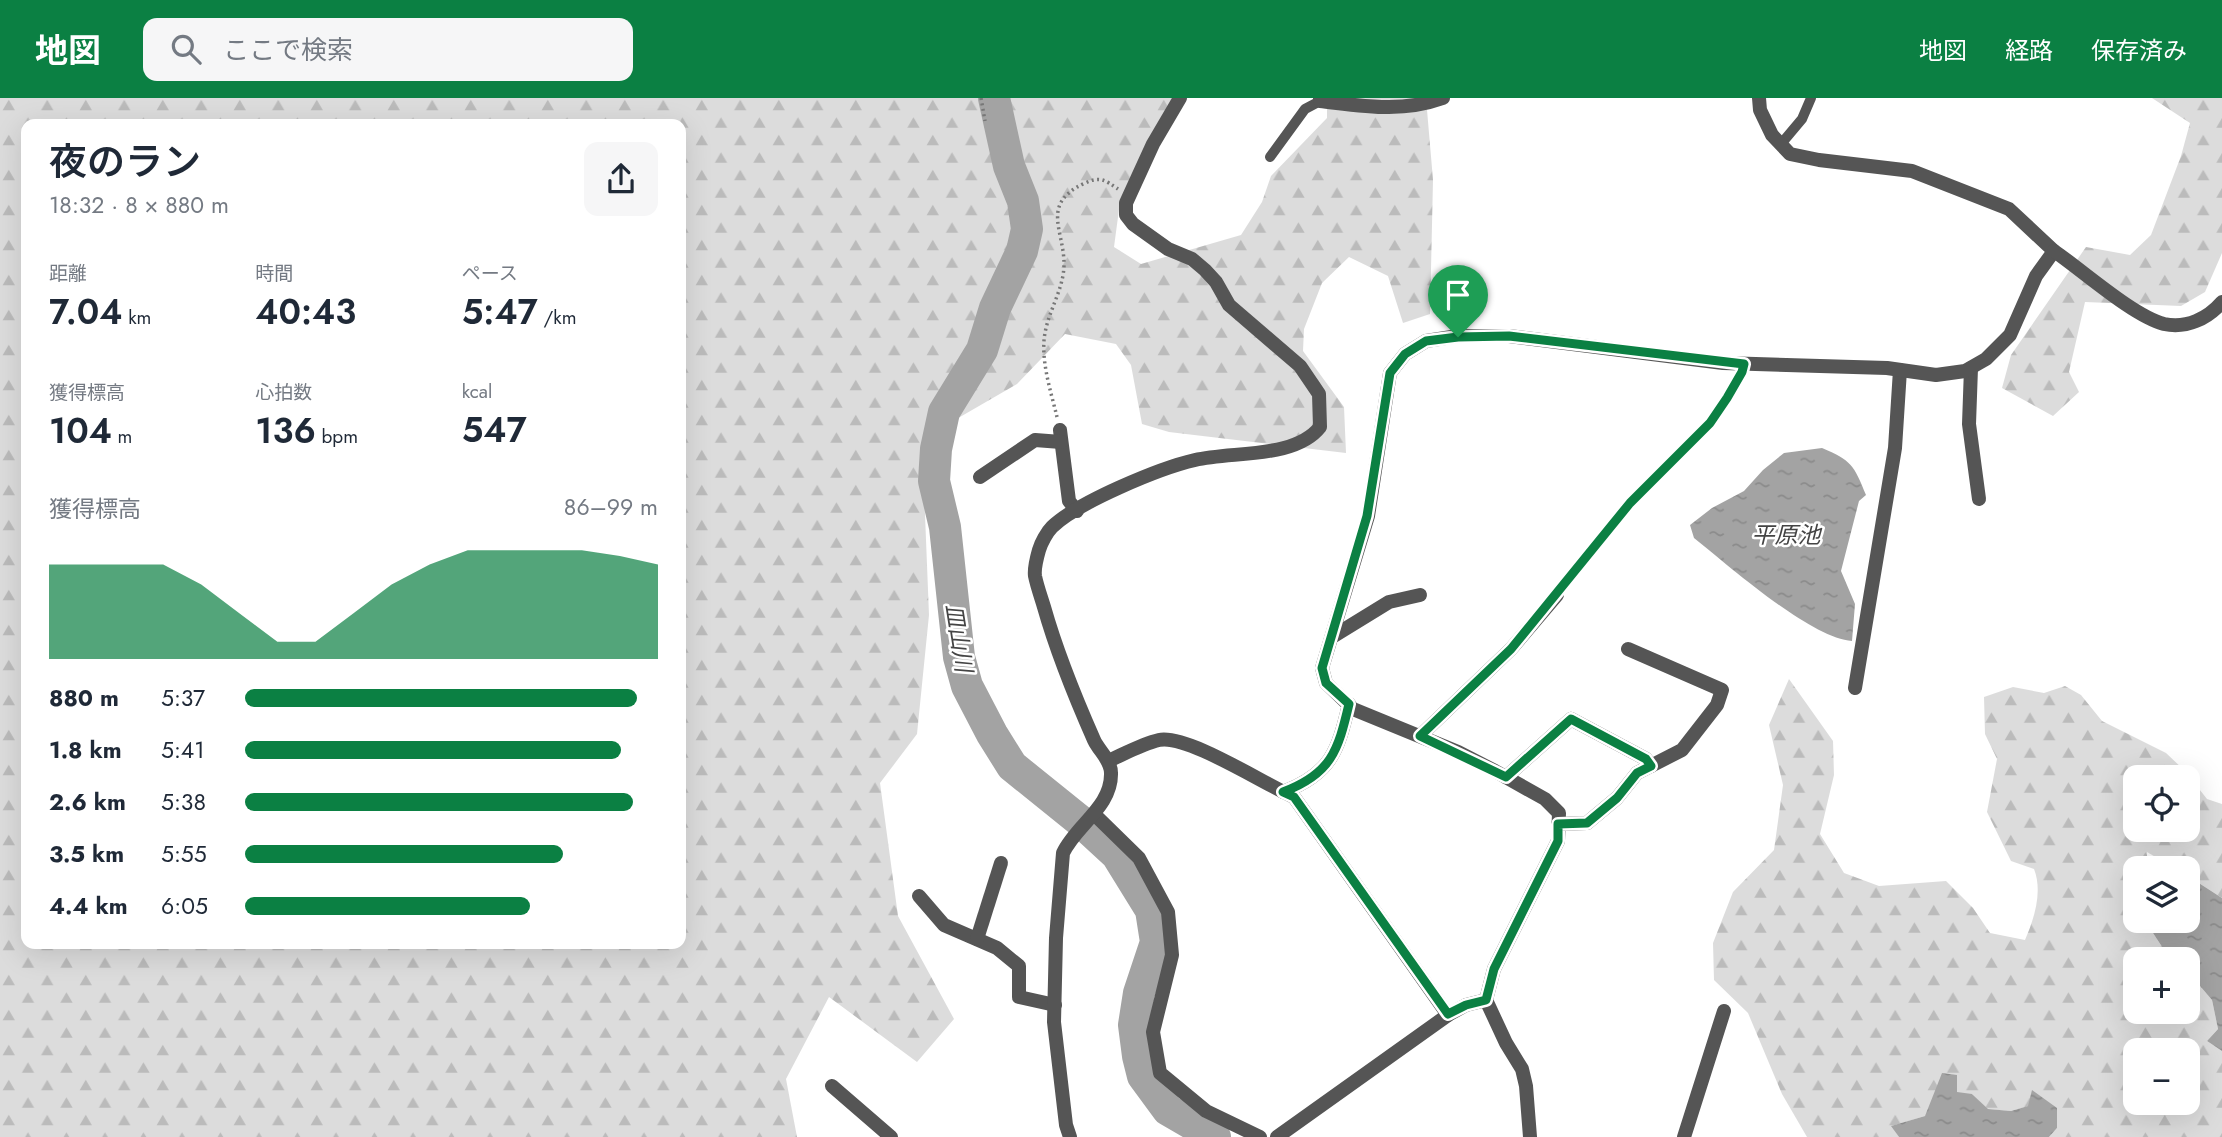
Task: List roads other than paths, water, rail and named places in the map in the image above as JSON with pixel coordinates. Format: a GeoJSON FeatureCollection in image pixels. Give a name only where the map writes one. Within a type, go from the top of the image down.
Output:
{"type":"FeatureCollection","features":[{"type":"Feature","properties":{"kind":"street"},"geometry":{"type":"LineString","coordinates":[[1070,1137],[1066,1125],[1054,1022],[1056,938],[1063,853],[1106,795],[1111,772],[1076,699],[1054,641],[1035,574],[1039,549],[1051,528],[1119,488],[1194,460],[1280,448],[1313,436],[1320,428],[1319,394],[1300,366],[1229,305],[1216,282],[1205,270],[1192,259],[1168,249],[1133,224],[1126,215],[1129,197],[1153,144],[1180,98]]}},
{"type":"Feature","properties":{"kind":"street"},"geometry":{"type":"LineString","coordinates":[[1320,100],[1382,108],[1422,106],[1443,98]]}},
{"type":"Feature","properties":{"kind":"street"},"geometry":{"type":"LineString","coordinates":[[1759,98],[1760,110],[1772,135],[1790,154],[1912,171],[2009,209],[2054,251],[2131,307],[2164,324],[2189,323],[2209,317],[2222,302]]}},
{"type":"Feature","properties":{"kind":"street"},"geometry":{"type":"LineString","coordinates":[[1530,1137],[1522,1069],[1506,1043],[1486,1000],[1494,969],[1558,841],[1559,813],[1545,799],[1506,777],[1420,736],[1353,709],[1326,683],[1322,668],[1367,516],[1390,373],[1405,354],[1426,341],[1509,336],[1744,364],[1900,370],[1936,375],[1965,371],[1986,359],[2010,335],[2036,276],[2054,251]]}},
{"type":"Feature","properties":{"kind":"street"},"geometry":{"type":"LineString","coordinates":[[1971,368],[1969,424],[1979,499]]}},
{"type":"Feature","properties":{"kind":"street"},"geometry":{"type":"LineString","coordinates":[[1855,688],[1895,448],[1900,370]]}},
{"type":"Feature","properties":{"kind":"street"},"geometry":{"type":"LineString","coordinates":[[980,477],[1035,440],[1060,436],[1069,501],[1077,511]]}},
{"type":"Feature","properties":{"kind":"street"},"geometry":{"type":"LineString","coordinates":[[1332,637],[1390,602],[1420,595]]}},
{"type":"Feature","properties":{"kind":"street"},"geometry":{"type":"LineString","coordinates":[[1420,736],[1511,649],[1557,595]]}},
{"type":"Feature","properties":{"kind":"street"},"geometry":{"type":"LineString","coordinates":[[1558,824],[1587,823],[1617,798],[1637,773],[1682,750],[1717,705],[1722,690],[1628,649]]}},
{"type":"Feature","properties":{"kind":"street"},"geometry":{"type":"LineString","coordinates":[[1283,792],[1320,773],[1333,756],[1341,738],[1349,704]]}},
{"type":"Feature","properties":{"kind":"street"},"geometry":{"type":"LineString","coordinates":[[1506,777],[1571,719],[1646,759],[1651,766]]}},
{"type":"Feature","properties":{"kind":"street"},"geometry":{"type":"LineString","coordinates":[[1108,761],[1159,740],[1175,739],[1198,747],[1294,797],[1448,1014]]}},
{"type":"Feature","properties":{"kind":"street"},"geometry":{"type":"LineString","coordinates":[[1094,814],[1139,858],[1168,912],[1172,955],[1153,1032],[1160,1073],[1206,1111],[1260,1137]]}},
{"type":"Feature","properties":{"kind":"street"},"geometry":{"type":"LineString","coordinates":[[977,939],[1001,863]]}},
{"type":"Feature","properties":{"kind":"street"},"geometry":{"type":"LineString","coordinates":[[919,895],[944,925],[998,948],[1019,966],[1019,997],[1055,1005]]}},
{"type":"Feature","properties":{"kind":"street"},"geometry":{"type":"LineString","coordinates":[[1276,1137],[1448,1014],[1466,1005],[1486,1000]]}},
{"type":"Feature","properties":{"kind":"street"},"geometry":{"type":"LineString","coordinates":[[1684,1137],[1724,1011]]}},
{"type":"Feature","properties":{"kind":"street"},"geometry":{"type":"LineString","coordinates":[[832,1086],[891,1137]]}},
{"type":"Feature","properties":{"kind":"lane"},"geometry":{"type":"LineString","coordinates":[[1781,144],[1802,119],[1811,98]]}},
{"type":"Feature","properties":{"kind":"lane"},"geometry":{"type":"LineString","coordinates":[[1270,157],[1305,109],[1320,100]]}},
{"type":"Feature","properties":{"kind":"water","name":"平原池"},"geometry":{"type":"Polygon","coordinates":[[[1822,448],[1846,460],[1866,495],[1859,501],[1841,571],[1855,604],[1852,641],[1835,637],[1814,627],[1770,598],[1694,538],[1690,525],[1712,508],[1744,491],[1763,470],[1784,453],[1822,448]]]}},
{"type":"Feature","properties":{"kind":"water"},"geometry":{"type":"Polygon","coordinates":[[[2200,884],[2222,898],[2222,1051],[2207,1041],[2218,1029],[2212,1000],[2200,986],[2200,947],[2162,947],[2153,933],[2200,933],[2200,884]]]}},
{"type":"Feature","properties":{"kind":"water"},"geometry":{"type":"Polygon","coordinates":[[[1942,1073],[1957,1075],[1957,1092],[1972,1094],[1988,1109],[2011,1111],[2028,1106],[2032,1090],[2057,1108],[2057,1128],[2049,1137],[1899,1137],[1891,1126],[1925,1116],[1942,1073]]]}},
{"type":"Feature","properties":{"kind":"waterway","name":"皿山川"},"geometry":{"type":"LineString","coordinates":[[994,98],[1009,166],[1023,201],[1027,229],[1022,251],[995,308],[982,350],[944,412],[936,449],[934,481],[945,527],[959,657],[967,686],[1012,766],[1079,820],[1117,855],[1151,910],[1156,942],[1139,993],[1134,1025],[1143,1076],[1168,1110],[1215,1137]]}}]}
